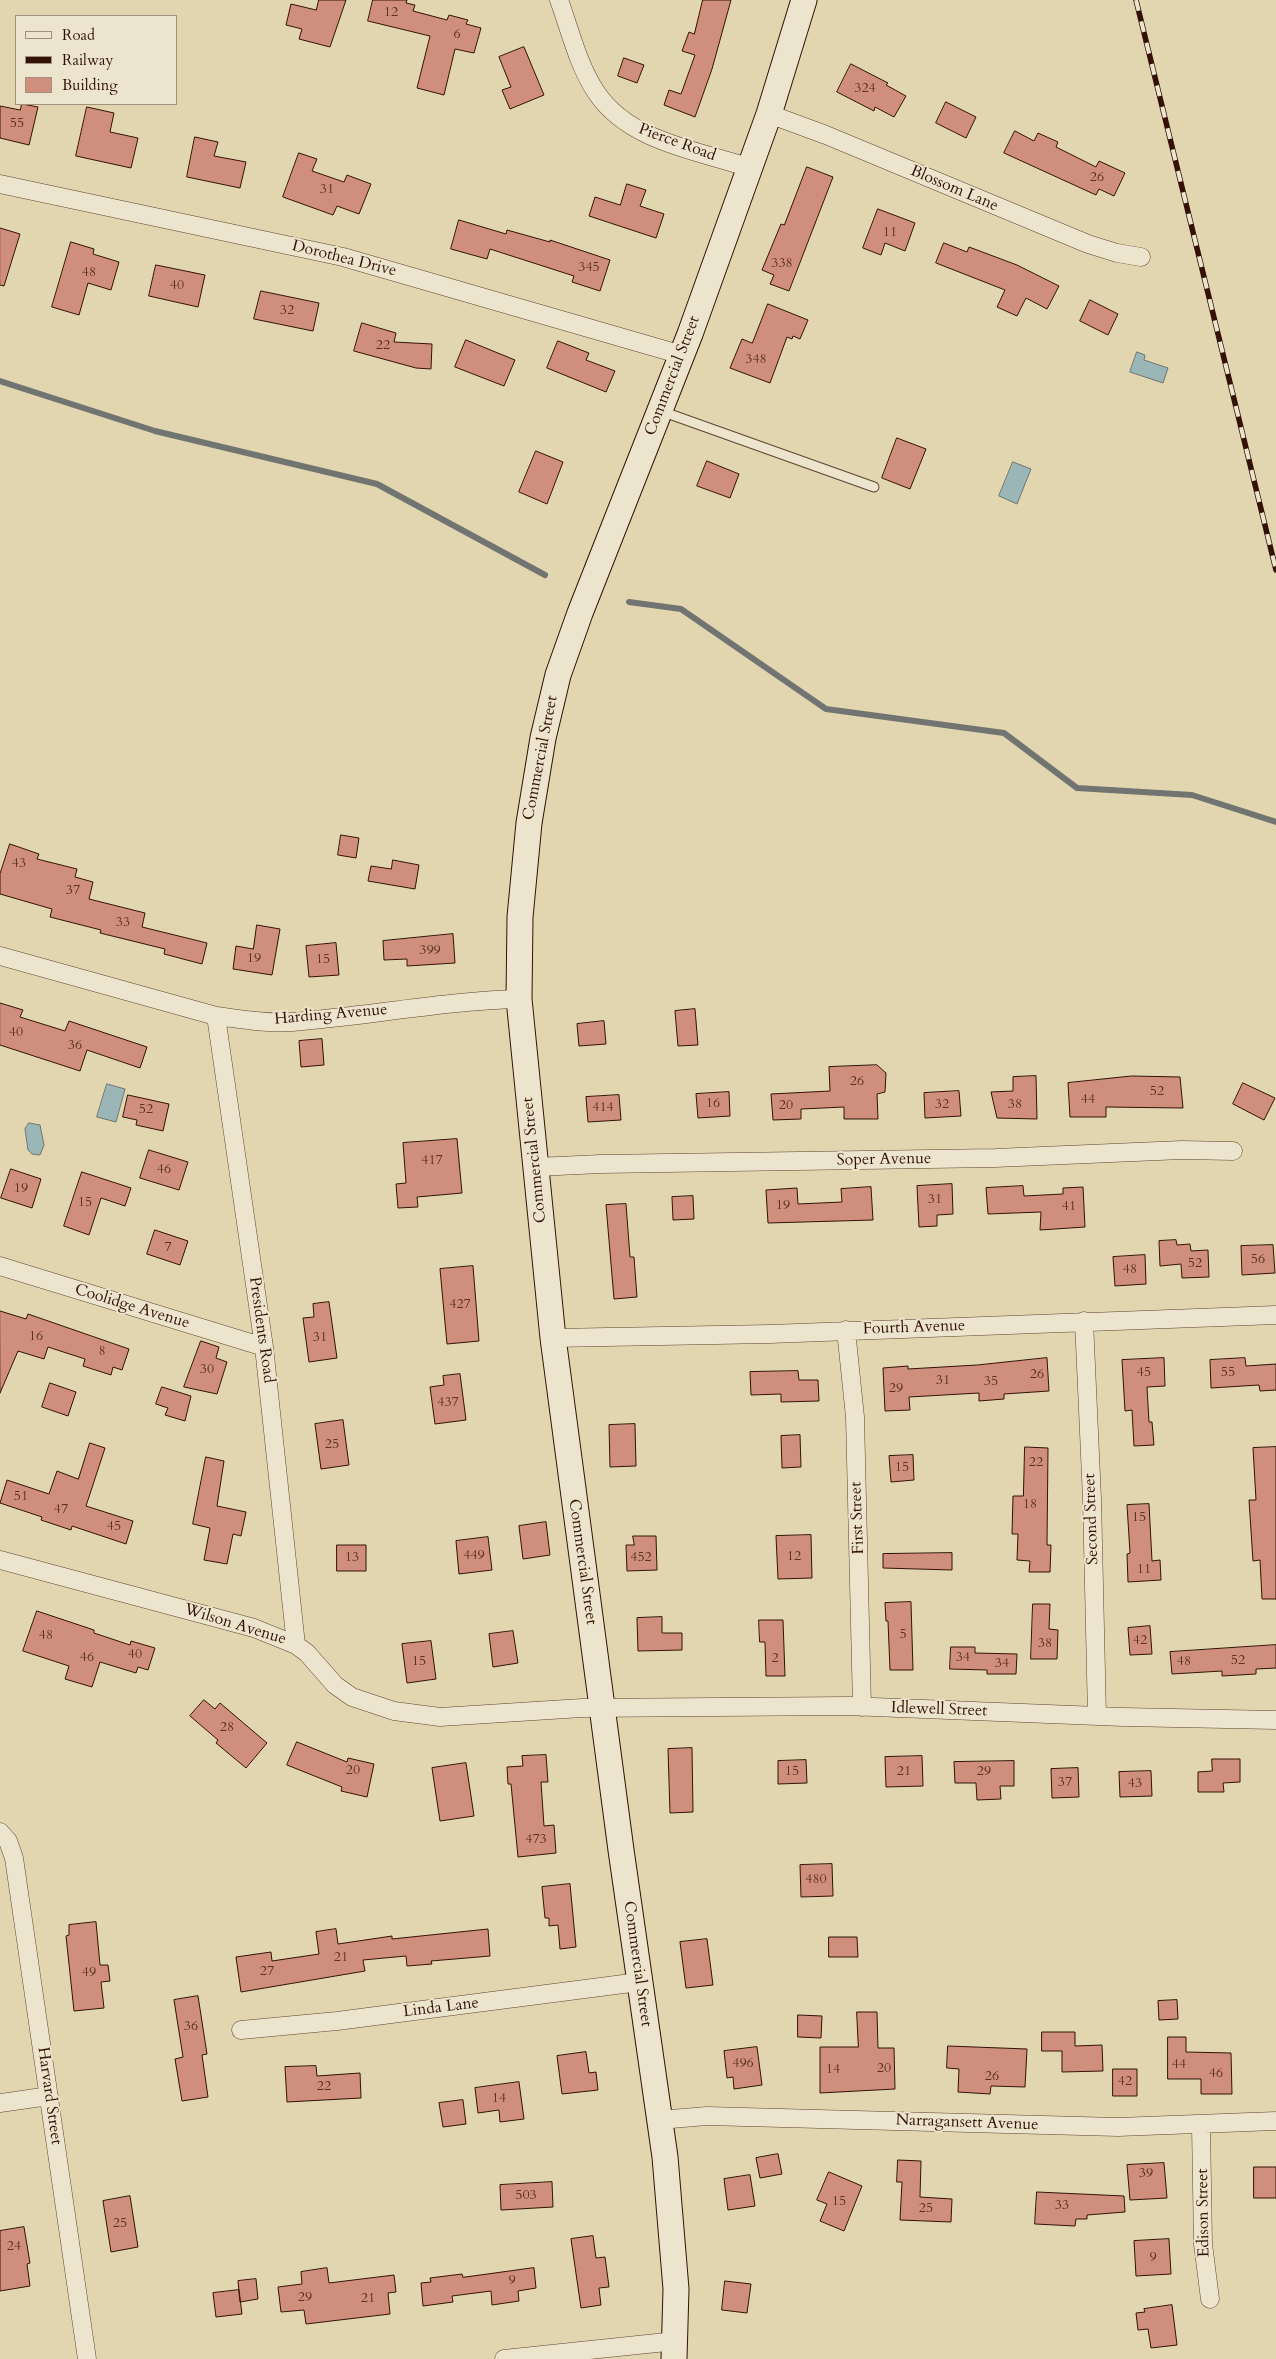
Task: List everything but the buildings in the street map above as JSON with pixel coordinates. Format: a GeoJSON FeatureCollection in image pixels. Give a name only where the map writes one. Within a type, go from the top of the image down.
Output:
{"type":"FeatureCollection","features":[{"type":"Feature","properties":{"kind":"main road","name":"Commercial Street"},"geometry":{"type":"LineString","coordinates":[[675,2350],[676,2289],[673,2227],[665,2157],[602,1708],[553,1338],[519,999],[520,917],[523,870],[539,760],[553,695],[580,614],[682,355],[750,168],[769,114],[804,0]]}},
{"type":"Feature","properties":{"kind":"street","name":"Pierce Road"},"geometry":{"type":"LineString","coordinates":[[559,0],[589,80],[605,104],[614,113],[636,129],[660,140],[750,168]]}},
{"type":"Feature","properties":{"kind":"street","name":"Blossom Lane"},"geometry":{"type":"LineString","coordinates":[[769,114],[826,135],[1088,244],[1118,253],[1141,257]]}},
{"type":"Feature","properties":{"kind":"street","name":"Dorothea Drive"},"geometry":{"type":"LineString","coordinates":[[0,184],[343,257],[682,355]]}},
{"type":"Feature","properties":{"kind":"street","name":"Harding Avenue"},"geometry":{"type":"LineString","coordinates":[[0,956],[216,1016],[291,1022],[462,1002],[519,999]]}},
{"type":"Feature","properties":{"kind":"street","name":"Presidents Road"},"geometry":{"type":"LineString","coordinates":[[216,1016],[264,1348],[296,1645]]}},
{"type":"Feature","properties":{"kind":"street","name":"Soper Avenue"},"geometry":{"type":"LineString","coordinates":[[536,1167],[601,1164],[995,1158],[1182,1150],[1233,1151]]}},
{"type":"Feature","properties":{"kind":"street","name":"Coolidge Avenue"},"geometry":{"type":"LineString","coordinates":[[0,1266],[264,1348]]}},
{"type":"Feature","properties":{"kind":"street","name":"Fourth Avenue"},"geometry":{"type":"LineString","coordinates":[[553,1338],[1276,1315]]}},
{"type":"Feature","properties":{"kind":"street","name":"Second Street"},"geometry":{"type":"LineString","coordinates":[[1084,1321],[1092,1500],[1096,1716]]}},
{"type":"Feature","properties":{"kind":"street","name":"First Street"},"geometry":{"type":"LineString","coordinates":[[846,1330],[856,1446],[862,1707]]}},
{"type":"Feature","properties":{"kind":"street","name":"Wilson Avenue"},"geometry":{"type":"LineString","coordinates":[[0,1560],[254,1628],[296,1645],[307,1653],[335,1685],[352,1697],[394,1711],[440,1717],[602,1708]]}},
{"type":"Feature","properties":{"kind":"street","name":"Idlewell Street"},"geometry":{"type":"LineString","coordinates":[[602,1708],[862,1707],[1096,1716],[1276,1720]]}},
{"type":"Feature","properties":{"kind":"street","name":"Harvard Street"},"geometry":{"type":"LineString","coordinates":[[2,1834],[8,1841],[14,1858],[87,2359]]}},
{"type":"Feature","properties":{"kind":"street","name":"Linda Lane"},"geometry":{"type":"LineString","coordinates":[[241,2030],[337,2021],[640,1982]]}},
{"type":"Feature","properties":{"kind":"street"},"geometry":{"type":"LineString","coordinates":[[0,2103],[49,2096]]}},
{"type":"Feature","properties":{"kind":"street","name":"Narragansett Avenue"},"geometry":{"type":"LineString","coordinates":[[659,2120],[707,2116],[1118,2127],[1201,2126],[1276,2121]]}},
{"type":"Feature","properties":{"kind":"street","name":"Edison Street"},"geometry":{"type":"LineString","coordinates":[[1201,2126],[1203,2244],[1210,2299]]}},
{"type":"Feature","properties":{"kind":"street"},"geometry":{"type":"LineString","coordinates":[[504,2359],[675,2350]]}},
{"type":"Feature","properties":{"kind":"lane"},"geometry":{"type":"LineString","coordinates":[[660,411],[874,487]]}},
{"type":"Feature","properties":{"kind":"water"},"geometry":{"type":"Polygon","coordinates":[[[1137,352],[1145,355],[1144,360],[1168,368],[1163,383],[1130,372],[1137,352]]]}},
{"type":"Feature","properties":{"kind":"water"},"geometry":{"type":"Polygon","coordinates":[[[1013,462],[1031,469],[1017,504],[999,496],[1013,462]]]}},
{"type":"Feature","properties":{"kind":"water"},"geometry":{"type":"Polygon","coordinates":[[[107,1084],[125,1089],[116,1122],[97,1117],[107,1084]]]}},
{"type":"Feature","properties":{"kind":"water"},"geometry":{"type":"Polygon","coordinates":[[[29,1123],[40,1125],[44,1145],[40,1155],[32,1154],[28,1150],[25,1129],[29,1123]]]}},
{"type":"Feature","properties":{"kind":"waterway"},"geometry":{"type":"LineString","coordinates":[[0,381],[155,431],[377,484],[545,575]]}},
{"type":"Feature","properties":{"kind":"waterway"},"geometry":{"type":"LineString","coordinates":[[629,602],[681,609],[826,709],[1004,733],[1077,788],[1192,795],[1276,822]]}},
{"type":"Feature","properties":{"kind":"railway"},"geometry":{"type":"LineString","coordinates":[[1136,0],[1276,570]]}}]}
